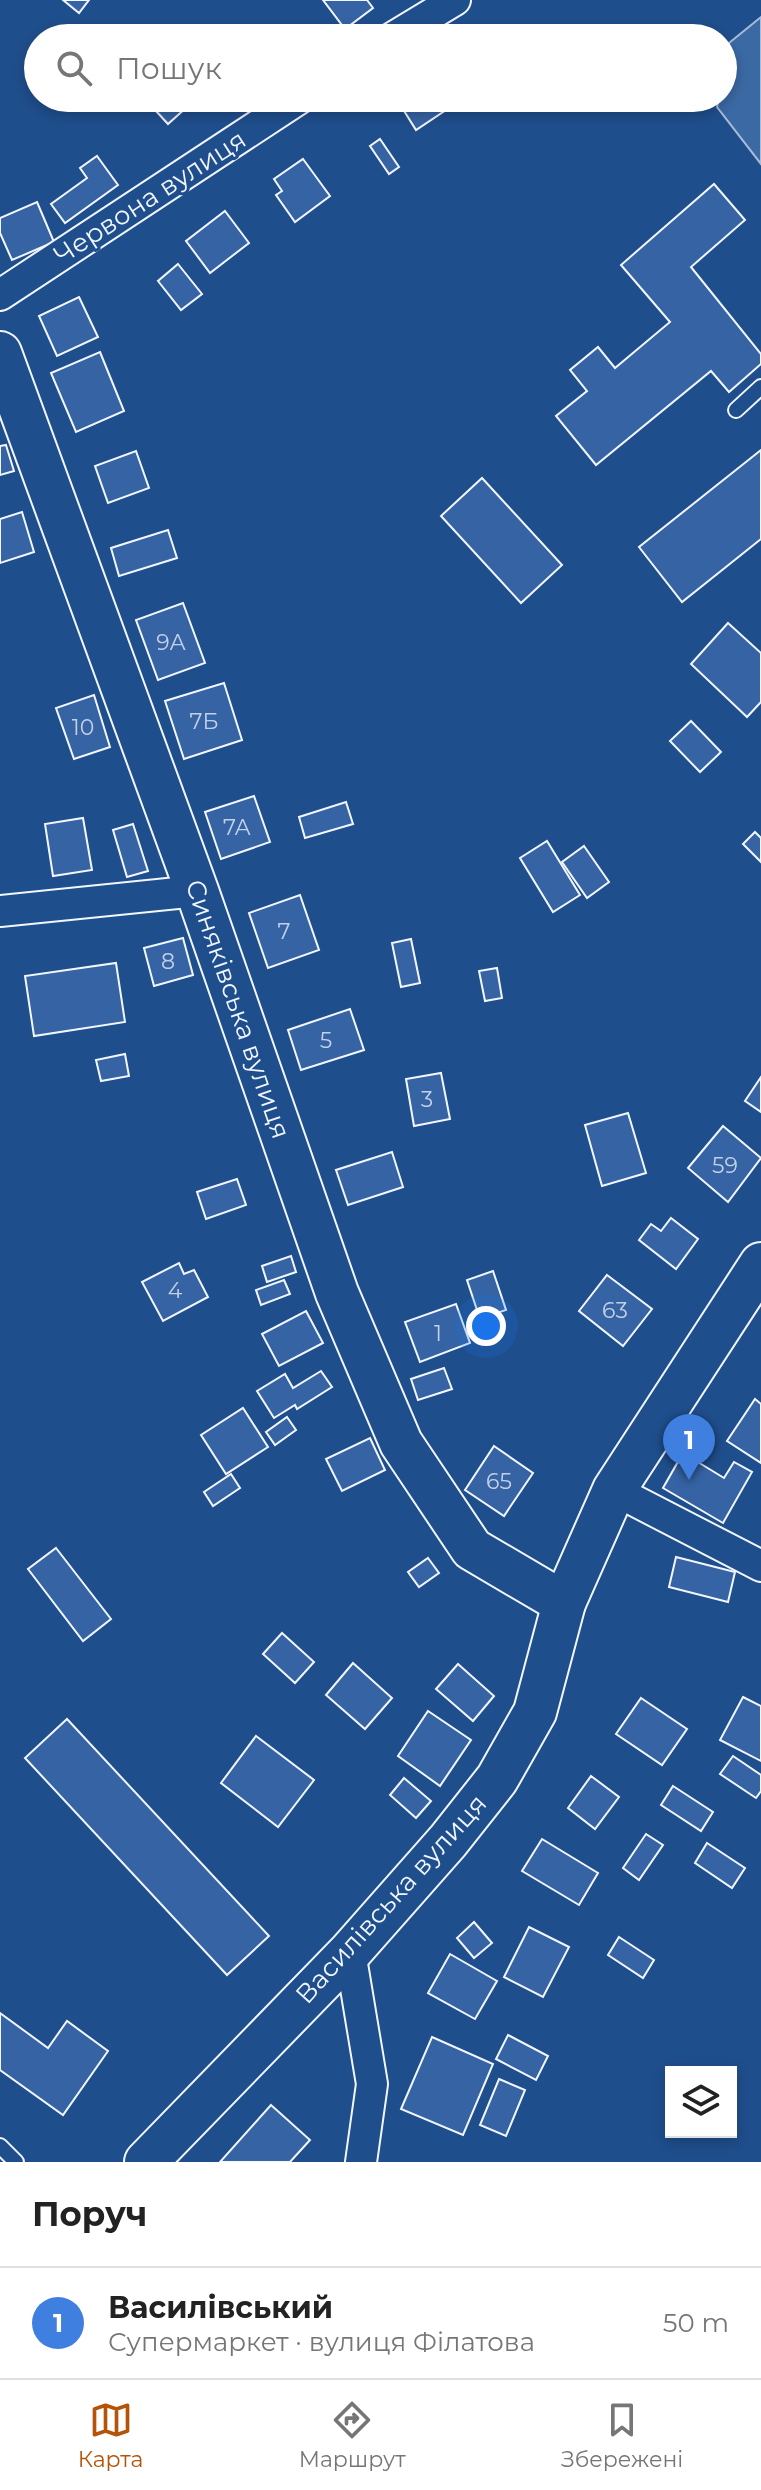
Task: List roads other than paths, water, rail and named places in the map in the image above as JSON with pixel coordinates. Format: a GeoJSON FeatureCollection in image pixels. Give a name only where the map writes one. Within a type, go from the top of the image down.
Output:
{"type":"FeatureCollection","features":[{"type":"Feature","properties":{"kind":"street"},"geometry":{"type":"LineString","coordinates":[[415,24],[455,0]]}},
{"type":"Feature","properties":{"kind":"street","name":"Червона вулиця"},"geometry":{"type":"LineString","coordinates":[[0,295],[279,112]]}},
{"type":"Feature","properties":{"kind":"street","name":"Синяківська вулиця"},"geometry":{"type":"LineString","coordinates":[[0,353],[197,891],[337,1293],[401,1443],[472,1549],[564,1603]]}},
{"type":"Feature","properties":{"kind":"street"},"geometry":{"type":"LineString","coordinates":[[0,911],[197,891]]}},
{"type":"Feature","properties":{"kind":"street","name":"Василівська вулиця"},"geometry":{"type":"LineString","coordinates":[[146,2162],[350,1952],[448,1841],[497,1779],[535,1712],[564,1603],[614,1490],[761,1264]]}},
{"type":"Feature","properties":{"kind":"street"},"geometry":{"type":"LineString","coordinates":[[614,1490],[761,1566]]}},
{"type":"Feature","properties":{"kind":"street"},"geometry":{"type":"LineString","coordinates":[[350,1952],[372,2084],[361,2162]]}},
{"type":"Feature","properties":{"kind":"lane"},"geometry":{"type":"LineString","coordinates":[[736,410],[761,387]]}},
{"type":"Feature","properties":{"kind":"lane"},"geometry":{"type":"LineString","coordinates":[[0,2146],[16,2162]]}},
{"type":"Feature","properties":{"kind":"water"},"geometry":{"type":"Polygon","coordinates":[[[761,17],[761,164],[721,112],[737,112],[737,36],[761,17]]]}},
{"type":"Feature","properties":{"kind":"place","name":"Василівський"},"geometry":{"type":"Point","coordinates":[689,1480]}}]}
